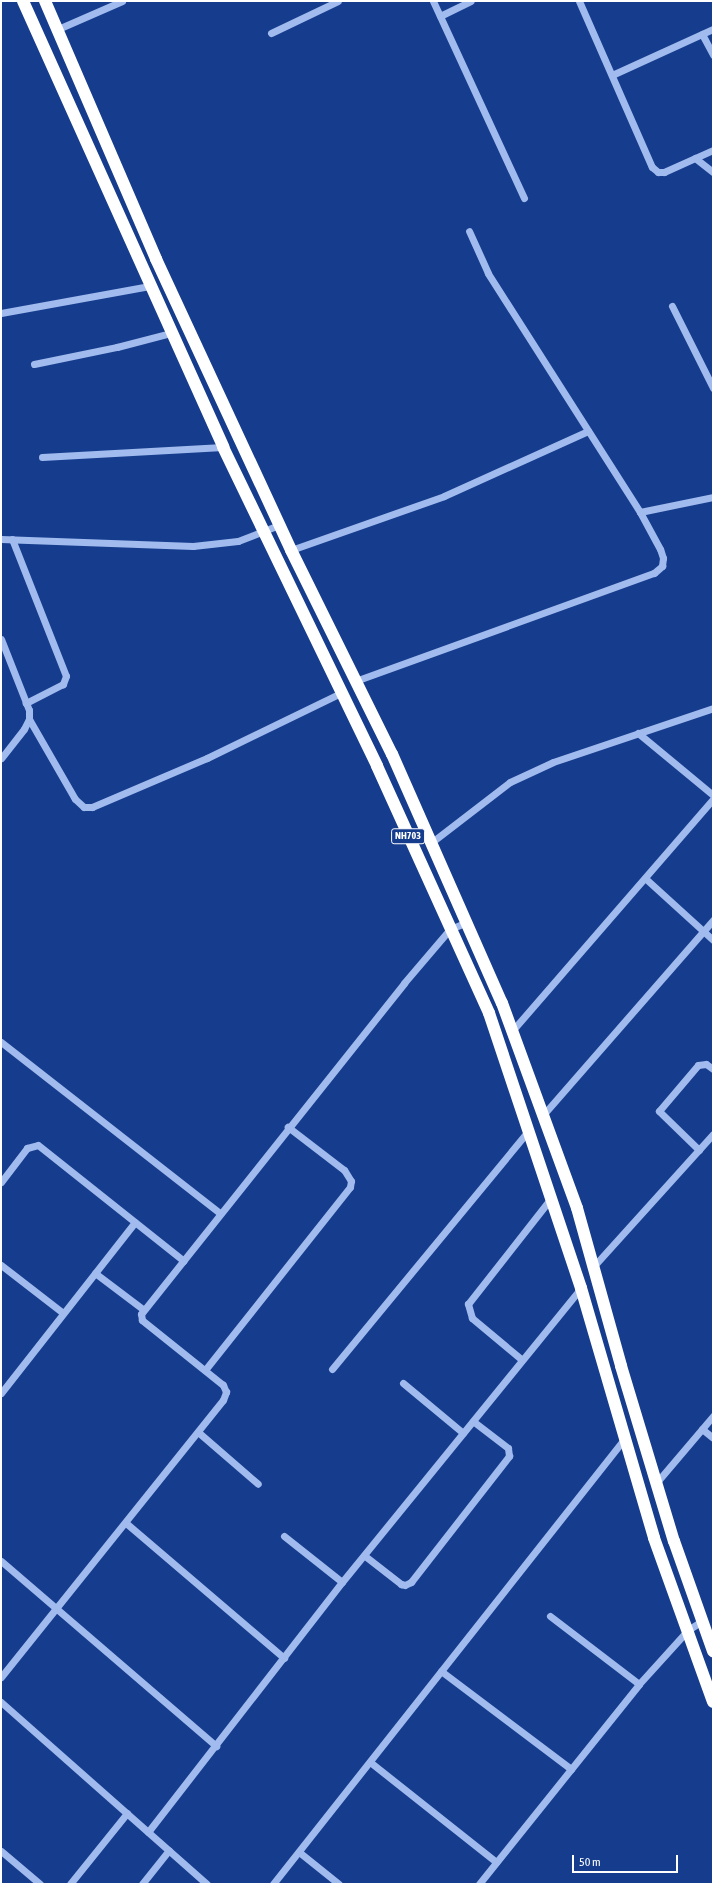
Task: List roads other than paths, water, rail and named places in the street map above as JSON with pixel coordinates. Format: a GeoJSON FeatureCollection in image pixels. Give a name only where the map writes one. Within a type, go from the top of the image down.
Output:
{"type":"FeatureCollection","features":[{"type":"Feature","properties":{"kind":"highway","name":"NH703"},"geometry":{"type":"LineString","coordinates":[[23,1],[222,447],[341,693],[489,1013],[581,1288],[654,1538],[713,1702]]}},
{"type":"Feature","properties":{"kind":"highway","name":"NH703"},"geometry":{"type":"LineString","coordinates":[[45,1],[156,259],[291,550],[358,680],[432,842],[512,1031],[577,1208],[657,1482],[713,1651]]}},
{"type":"Feature","properties":{"kind":"street"},"geometry":{"type":"LineString","coordinates":[[58,30],[122,1]]}},
{"type":"Feature","properties":{"kind":"street"},"geometry":{"type":"LineString","coordinates":[[271,34],[338,1]]}},
{"type":"Feature","properties":{"kind":"street"},"geometry":{"type":"LineString","coordinates":[[432,1],[524,198]]}},
{"type":"Feature","properties":{"kind":"street"},"geometry":{"type":"LineString","coordinates":[[440,16],[471,1]]}},
{"type":"Feature","properties":{"kind":"street"},"geometry":{"type":"LineString","coordinates":[[579,1],[652,167],[658,172],[664,172],[713,150]]}},
{"type":"Feature","properties":{"kind":"street"},"geometry":{"type":"LineString","coordinates":[[612,75],[713,29]]}},
{"type":"Feature","properties":{"kind":"street"},"geometry":{"type":"LineString","coordinates":[[702,34],[713,55]]}},
{"type":"Feature","properties":{"kind":"street"},"geometry":{"type":"LineString","coordinates":[[695,158],[713,172]]}},
{"type":"Feature","properties":{"kind":"street"},"geometry":{"type":"LineString","coordinates":[[358,680],[654,573],[662,566],[663,558],[640,512],[488,273],[469,231]]}},
{"type":"Feature","properties":{"kind":"street"},"geometry":{"type":"LineString","coordinates":[[1,313],[150,286]]}},
{"type":"Feature","properties":{"kind":"street"},"geometry":{"type":"LineString","coordinates":[[672,306],[713,388]]}},
{"type":"Feature","properties":{"kind":"street"},"geometry":{"type":"LineString","coordinates":[[34,364],[118,347],[171,333]]}},
{"type":"Feature","properties":{"kind":"street"},"geometry":{"type":"LineString","coordinates":[[291,550],[444,496],[588,431]]}},
{"type":"Feature","properties":{"kind":"street"},"geometry":{"type":"LineString","coordinates":[[42,457],[222,447]]}},
{"type":"Feature","properties":{"kind":"street"},"geometry":{"type":"LineString","coordinates":[[640,512],[713,497]]}},
{"type":"Feature","properties":{"kind":"street"},"geometry":{"type":"LineString","coordinates":[[1,539],[193,546],[226,544],[280,525]]}},
{"type":"Feature","properties":{"kind":"street"},"geometry":{"type":"LineString","coordinates":[[12,539],[66,676],[63,684],[26,703]]}},
{"type":"Feature","properties":{"kind":"street"},"geometry":{"type":"LineString","coordinates":[[1,639],[26,703],[29,720],[75,799],[84,807],[92,807],[207,758],[341,693]]}},
{"type":"Feature","properties":{"kind":"street"},"geometry":{"type":"LineString","coordinates":[[432,842],[510,782],[553,762],[713,708]]}},
{"type":"Feature","properties":{"kind":"street"},"geometry":{"type":"LineString","coordinates":[[1,758],[24,729],[29,720]]}},
{"type":"Feature","properties":{"kind":"street"},"geometry":{"type":"LineString","coordinates":[[638,733],[713,795]]}},
{"type":"Feature","properties":{"kind":"street"},"geometry":{"type":"LineString","coordinates":[[512,1031],[646,879],[713,799]]}},
{"type":"Feature","properties":{"kind":"street"},"geometry":{"type":"LineString","coordinates":[[646,879],[713,940]]}},
{"type":"Feature","properties":{"kind":"street"},"geometry":{"type":"LineString","coordinates":[[543,1115],[713,920]]}},
{"type":"Feature","properties":{"kind":"street"},"geometry":{"type":"LineString","coordinates":[[1,1677],[126,1523],[223,1400],[226,1392],[223,1385],[142,1320],[141,1314],[288,1127],[450,929],[467,922]]}},
{"type":"Feature","properties":{"kind":"street"},"geometry":{"type":"LineString","coordinates":[[1,1042],[220,1214]]}},
{"type":"Feature","properties":{"kind":"street"},"geometry":{"type":"LineString","coordinates":[[699,1150],[659,1111],[660,1107],[698,1065],[706,1064],[713,1069]]}},
{"type":"Feature","properties":{"kind":"street"},"geometry":{"type":"LineString","coordinates":[[205,1370],[350,1187],[352,1181],[344,1170],[288,1127]]}},
{"type":"Feature","properties":{"kind":"street"},"geometry":{"type":"LineString","coordinates":[[332,1369],[529,1129]]}},
{"type":"Feature","properties":{"kind":"street"},"geometry":{"type":"LineString","coordinates":[[593,1267],[713,1134]]}},
{"type":"Feature","properties":{"kind":"street"},"geometry":{"type":"LineString","coordinates":[[1,1182],[27,1148],[38,1145],[184,1261]]}},
{"type":"Feature","properties":{"kind":"street"},"geometry":{"type":"LineString","coordinates":[[521,1359],[472,1318],[468,1304],[552,1198]]}},
{"type":"Feature","properties":{"kind":"street"},"geometry":{"type":"LineString","coordinates":[[1,1393],[135,1222]]}},
{"type":"Feature","properties":{"kind":"street"},"geometry":{"type":"LineString","coordinates":[[1,1265],[63,1313]]}},
{"type":"Feature","properties":{"kind":"street"},"geometry":{"type":"LineString","coordinates":[[95,1273],[144,1310]]}},
{"type":"Feature","properties":{"kind":"street"},"geometry":{"type":"LineString","coordinates":[[148,1832],[342,1582],[365,1556],[521,1359],[581,1288]]}},
{"type":"Feature","properties":{"kind":"street"},"geometry":{"type":"LineString","coordinates":[[404,1383],[462,1433]]}},
{"type":"Feature","properties":{"kind":"street"},"geometry":{"type":"LineString","coordinates":[[657,1482],[713,1416]]}},
{"type":"Feature","properties":{"kind":"street"},"geometry":{"type":"LineString","coordinates":[[365,1556],[400,1584],[405,1585],[411,1582],[509,1456],[508,1448],[473,1421]]}},
{"type":"Feature","properties":{"kind":"street"},"geometry":{"type":"LineString","coordinates":[[702,1429],[713,1438]]}},
{"type":"Feature","properties":{"kind":"street"},"geometry":{"type":"LineString","coordinates":[[198,1432],[258,1484]]}},
{"type":"Feature","properties":{"kind":"street"},"geometry":{"type":"LineString","coordinates":[[273,1884],[625,1438]]}},
{"type":"Feature","properties":{"kind":"street"},"geometry":{"type":"LineString","coordinates":[[126,1523],[284,1658]]}},
{"type":"Feature","properties":{"kind":"street"},"geometry":{"type":"LineString","coordinates":[[284,1536],[342,1582]]}},
{"type":"Feature","properties":{"kind":"street"},"geometry":{"type":"LineString","coordinates":[[1,1561],[216,1746]]}},
{"type":"Feature","properties":{"kind":"street"},"geometry":{"type":"LineString","coordinates":[[550,1616],[639,1684]]}},
{"type":"Feature","properties":{"kind":"street"},"geometry":{"type":"LineString","coordinates":[[479,1884],[639,1684],[688,1630],[702,1621]]}},
{"type":"Feature","properties":{"kind":"street"},"geometry":{"type":"LineString","coordinates":[[442,1671],[571,1769]]}},
{"type":"Feature","properties":{"kind":"street"},"geometry":{"type":"LineString","coordinates":[[1,1702],[207,1884]]}},
{"type":"Feature","properties":{"kind":"street"},"geometry":{"type":"LineString","coordinates":[[370,1762],[496,1862]]}},
{"type":"Feature","properties":{"kind":"street"},"geometry":{"type":"LineString","coordinates":[[70,1884],[127,1813]]}},
{"type":"Feature","properties":{"kind":"street"},"geometry":{"type":"LineString","coordinates":[[142,1884],[169,1850]]}},
{"type":"Feature","properties":{"kind":"street"},"geometry":{"type":"LineString","coordinates":[[1,1851],[40,1884]]}},
{"type":"Feature","properties":{"kind":"street"},"geometry":{"type":"LineString","coordinates":[[299,1852],[339,1884]]}}]}
